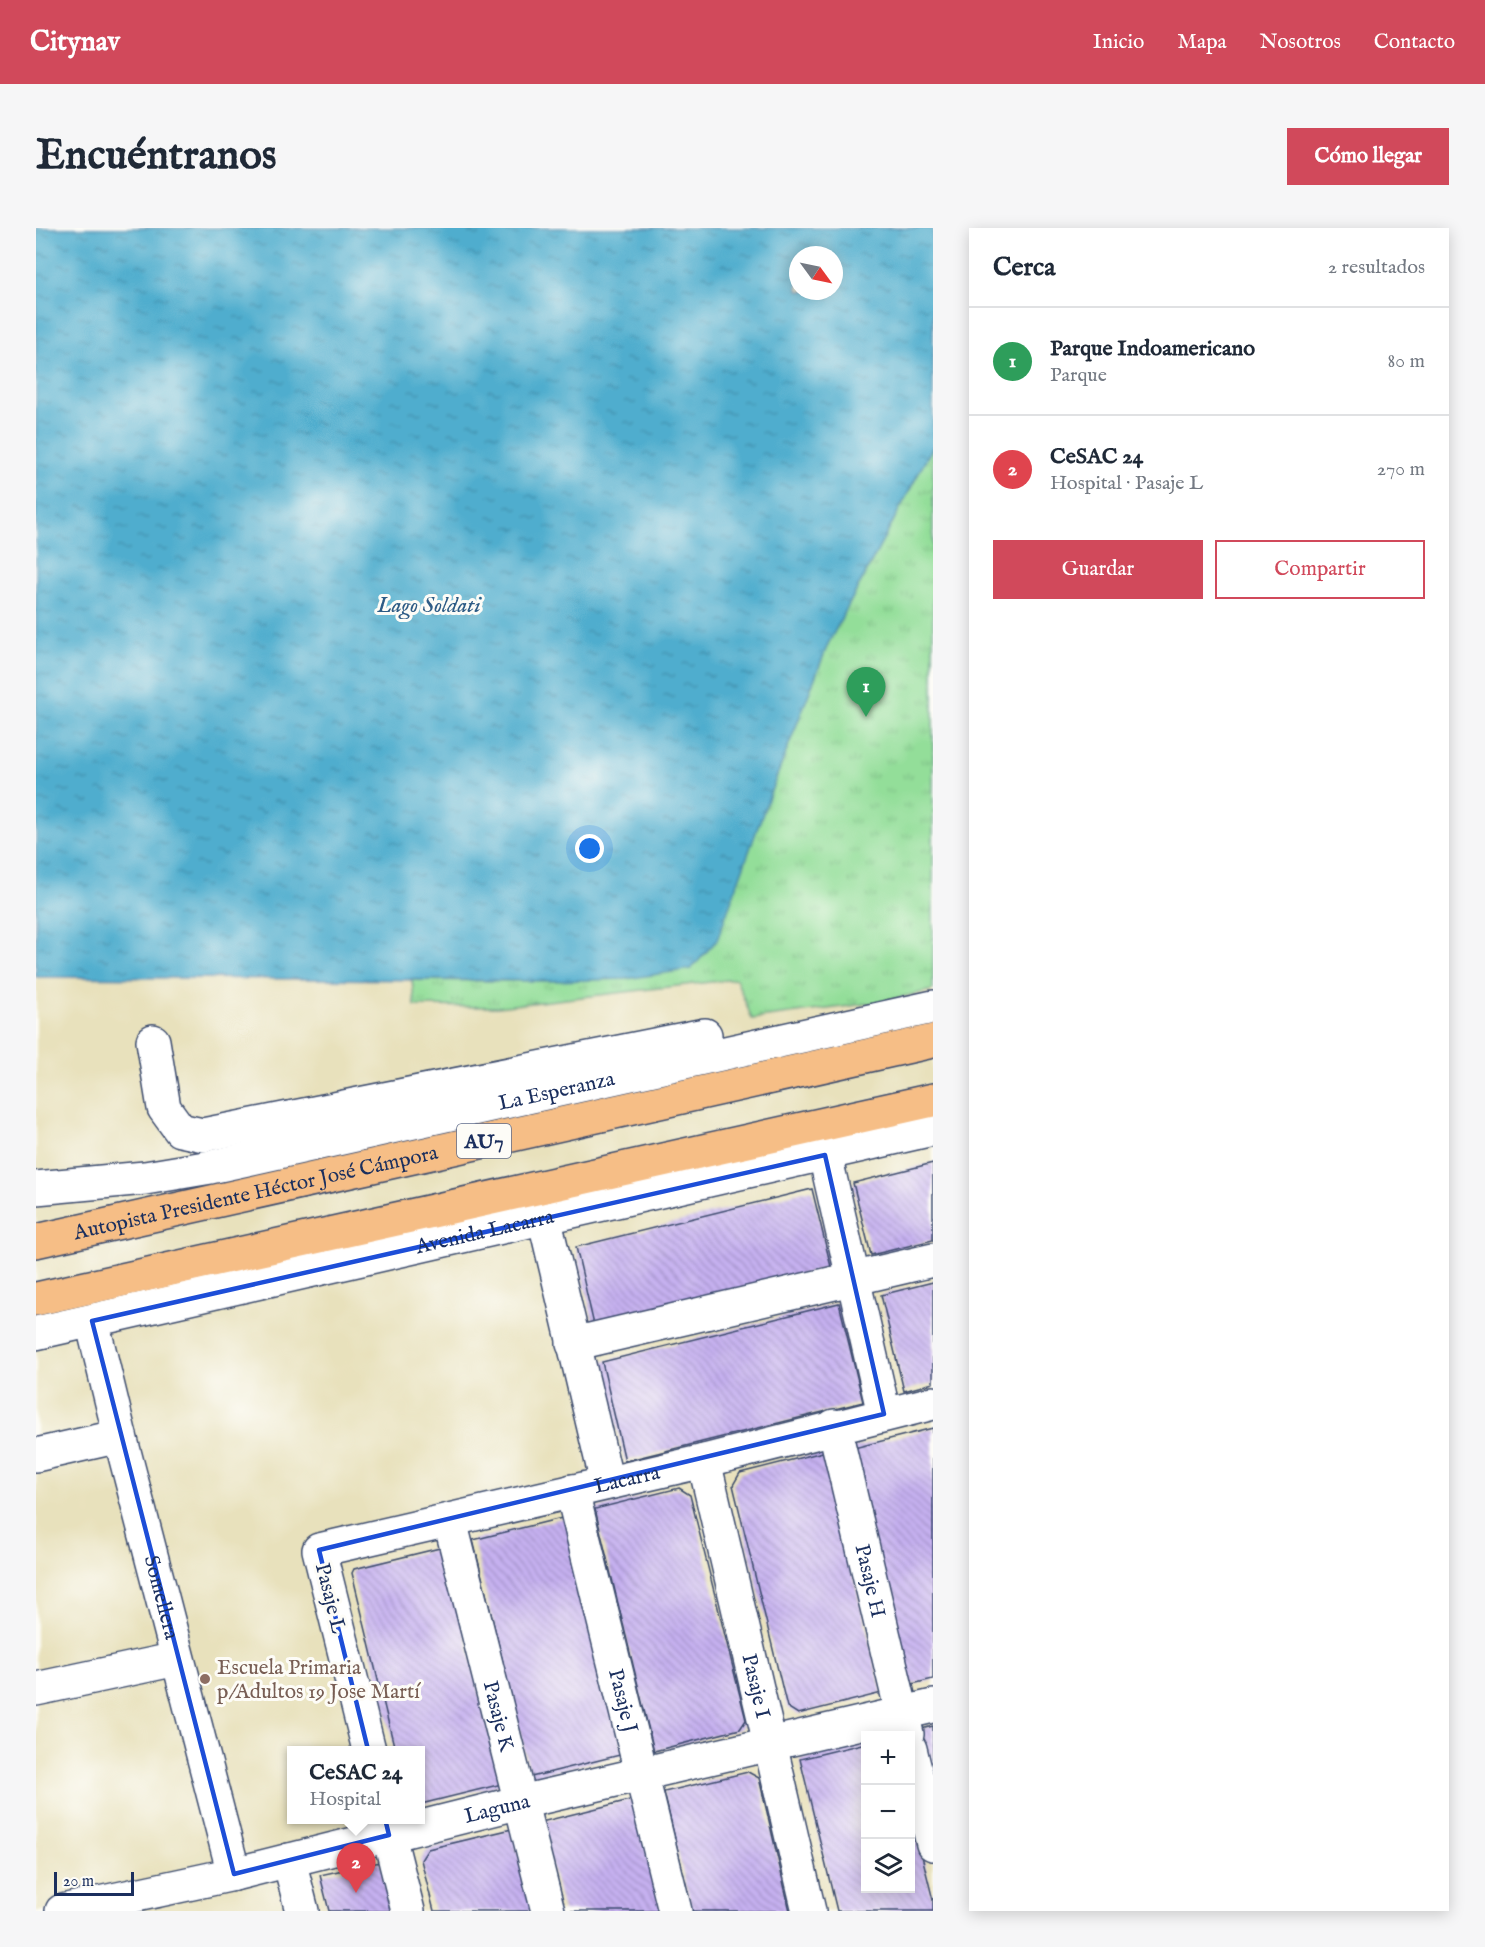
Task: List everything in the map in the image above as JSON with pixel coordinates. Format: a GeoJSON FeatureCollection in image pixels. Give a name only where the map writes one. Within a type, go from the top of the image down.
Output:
{"type":"FeatureCollection","features":[{"type":"Feature","properties":{"kind":"highway","name":"Autopista Presidente Héctor José Cámpora"},"geometry":{"type":"LineString","coordinates":[[36,1241],[933,1041]]}},
{"type":"Feature","properties":{"kind":"highway"},"geometry":{"type":"LineString","coordinates":[[36,1299],[933,1100]]}},
{"type":"Feature","properties":{"kind":"street","name":"La Esperanza"},"geometry":{"type":"LineString","coordinates":[[36,1188],[145,1178],[212,1167],[933,1007]]}},
{"type":"Feature","properties":{"kind":"street"},"geometry":{"type":"LineString","coordinates":[[153,1041],[164,1108],[180,1130],[203,1136],[754,1025],[900,1014]]}},
{"type":"Feature","properties":{"kind":"street","name":"Avenida Lacarra"},"geometry":{"type":"LineString","coordinates":[[36,1333],[933,1129]]}},
{"type":"Feature","properties":{"kind":"street"},"geometry":{"type":"LineString","coordinates":[[825,1155],[884,1414]]}},
{"type":"Feature","properties":{"kind":"street"},"geometry":{"type":"LineString","coordinates":[[544,1217],[607,1483]]}},
{"type":"Feature","properties":{"kind":"street"},"geometry":{"type":"LineString","coordinates":[[573,1344],[933,1260]]}},
{"type":"Feature","properties":{"kind":"street","name":"Somellera"},"geometry":{"type":"LineString","coordinates":[[92,1321],[234,1874]]}},
{"type":"Feature","properties":{"kind":"street","name":"Lacarra"},"geometry":{"type":"LineString","coordinates":[[320,1550],[704,1461],[834,1426],[933,1403]]}},
{"type":"Feature","properties":{"kind":"street","name":"Pasaje H"},"geometry":{"type":"LineString","coordinates":[[834,1426],[914,1718]]}},
{"type":"Feature","properties":{"kind":"street"},"geometry":{"type":"LineString","coordinates":[[36,1455],[120,1436]]}},
{"type":"Feature","properties":{"kind":"street","name":"Pasaje I"},"geometry":{"type":"LineString","coordinates":[[704,1461],[809,1911]]}},
{"type":"Feature","properties":{"kind":"street","name":"Pasaje J"},"geometry":{"type":"LineString","coordinates":[[572,1491],[675,1911]]}},
{"type":"Feature","properties":{"kind":"street","name":"Pasaje K"},"geometry":{"type":"LineString","coordinates":[[450,1521],[548,1911]]}},
{"type":"Feature","properties":{"kind":"street","name":"Pasaje L"},"geometry":{"type":"LineString","coordinates":[[320,1550],[368,1746]]}},
{"type":"Feature","properties":{"kind":"street"},"geometry":{"type":"LineString","coordinates":[[36,1689],[177,1659]]}},
{"type":"Feature","properties":{"kind":"street","name":"Laguna"},"geometry":{"type":"LineString","coordinates":[[425,1820],[521,1802],[770,1744],[914,1718]]}},
{"type":"Feature","properties":{"kind":"street"},"geometry":{"type":"LineString","coordinates":[[915,1770],[933,1844]]}},
{"type":"Feature","properties":{"kind":"street","name":"Laguna"},"geometry":{"type":"LineString","coordinates":[[62,1911],[289,1860],[387,1827],[403,1824]]}},
{"type":"Feature","properties":{"kind":"street"},"geometry":{"type":"LineString","coordinates":[[387,1827],[408,1911]]}},
{"type":"Feature","properties":{"kind":"street"},"geometry":{"type":"LineString","coordinates":[[289,1860],[302,1911]]}},
{"type":"Feature","properties":{"kind":"highlighted area"},"geometry":{"type":"Polygon","coordinates":[[[825,1155],[884,1414],[319,1550],[389,1835],[234,1874],[92,1321],[825,1155]]]}},
{"type":"Feature","properties":{"kind":"green space"},"geometry":{"type":"Polygon","coordinates":[[[933,446],[933,990],[880,1002],[752,1019],[736,979],[497,1007],[415,1006],[412,980],[626,979],[771,791],[828,644],[933,446]]]}},
{"type":"Feature","properties":{"kind":"water","name":"Lago Soldati"},"geometry":{"type":"Polygon","coordinates":[[[36,228],[933,228],[933,446],[828,644],[717,940],[691,969],[626,979],[551,981],[36,977],[36,228]]]}},
{"type":"Feature","properties":{"kind":"building"},"geometry":{"type":"Polygon","coordinates":[[[933,1163],[933,1240],[871,1255],[853,1183],[933,1163]]]}},
{"type":"Feature","properties":{"kind":"building"},"geometry":{"type":"Polygon","coordinates":[[[812,1189],[831,1267],[594,1325],[576,1247],[812,1189]]]}},
{"type":"Feature","properties":{"kind":"building"},"geometry":{"type":"Polygon","coordinates":[[[933,1282],[933,1383],[904,1391],[881,1295],[933,1282]]]}},
{"type":"Feature","properties":{"kind":"building"},"geometry":{"type":"Polygon","coordinates":[[[839,1303],[863,1402],[625,1461],[602,1362],[839,1303]]]}},
{"type":"Feature","properties":{"kind":"building"},"geometry":{"type":"Polygon","coordinates":[[[933,1428],[933,1679],[908,1685],[850,1449],[933,1428]]]}},
{"type":"Feature","properties":{"kind":"building"},"geometry":{"type":"Polygon","coordinates":[[[823,1452],[882,1693],[798,1714],[787,1707],[733,1485],[740,1473],[823,1452]]]}},
{"type":"Feature","properties":{"kind":"building"},"geometry":{"type":"Polygon","coordinates":[[[679,1488],[690,1495],[746,1720],[740,1729],[654,1751],[595,1509],[679,1488]]]}},
{"type":"Feature","properties":{"kind":"building"},"geometry":{"type":"Polygon","coordinates":[[[566,1517],[624,1754],[531,1777],[473,1540],[566,1517]]]}},
{"type":"Feature","properties":{"kind":"building"},"geometry":{"type":"Polygon","coordinates":[[[444,1547],[502,1784],[425,1803],[425,1746],[394,1746],[352,1573],[354,1569],[444,1547]]]}},
{"type":"Feature","properties":{"kind":"building"},"geometry":{"type":"Polygon","coordinates":[[[933,1726],[933,1774],[932,1774],[921,1729],[933,1726]]]}},
{"type":"Feature","properties":{"kind":"building"},"geometry":{"type":"Polygon","coordinates":[[[861,1744],[861,1893],[915,1893],[915,1828],[933,1900],[933,1911],[837,1911],[800,1759],[861,1744]]]}},
{"type":"Feature","properties":{"kind":"building"},"geometry":{"type":"Polygon","coordinates":[[[748,1772],[759,1778],[790,1911],[692,1911],[664,1792],[748,1772]]]}},
{"type":"Feature","properties":{"kind":"building"},"geometry":{"type":"Polygon","coordinates":[[[634,1799],[662,1911],[563,1911],[541,1822],[634,1799]]]}},
{"type":"Feature","properties":{"kind":"building"},"geometry":{"type":"Polygon","coordinates":[[[512,1829],[533,1911],[434,1911],[421,1860],[428,1849],[512,1829]]]}},
{"type":"Feature","properties":{"kind":"building"},"geometry":{"type":"Polygon","coordinates":[[[380,1862],[391,1911],[329,1911],[320,1875],[380,1862]]]}},
{"type":"Feature","properties":{"kind":"place","name":"Parque Indoamericano"},"geometry":{"type":"Point","coordinates":[866,717]}},
{"type":"Feature","properties":{"kind":"place","name":"Escuela Primaria p/Adultos 19 Jose Martí"},"geometry":{"type":"Point","coordinates":[205,1679]}},
{"type":"Feature","properties":{"kind":"place","name":"CeSAC 24"},"geometry":{"type":"Point","coordinates":[356,1893]}}]}
